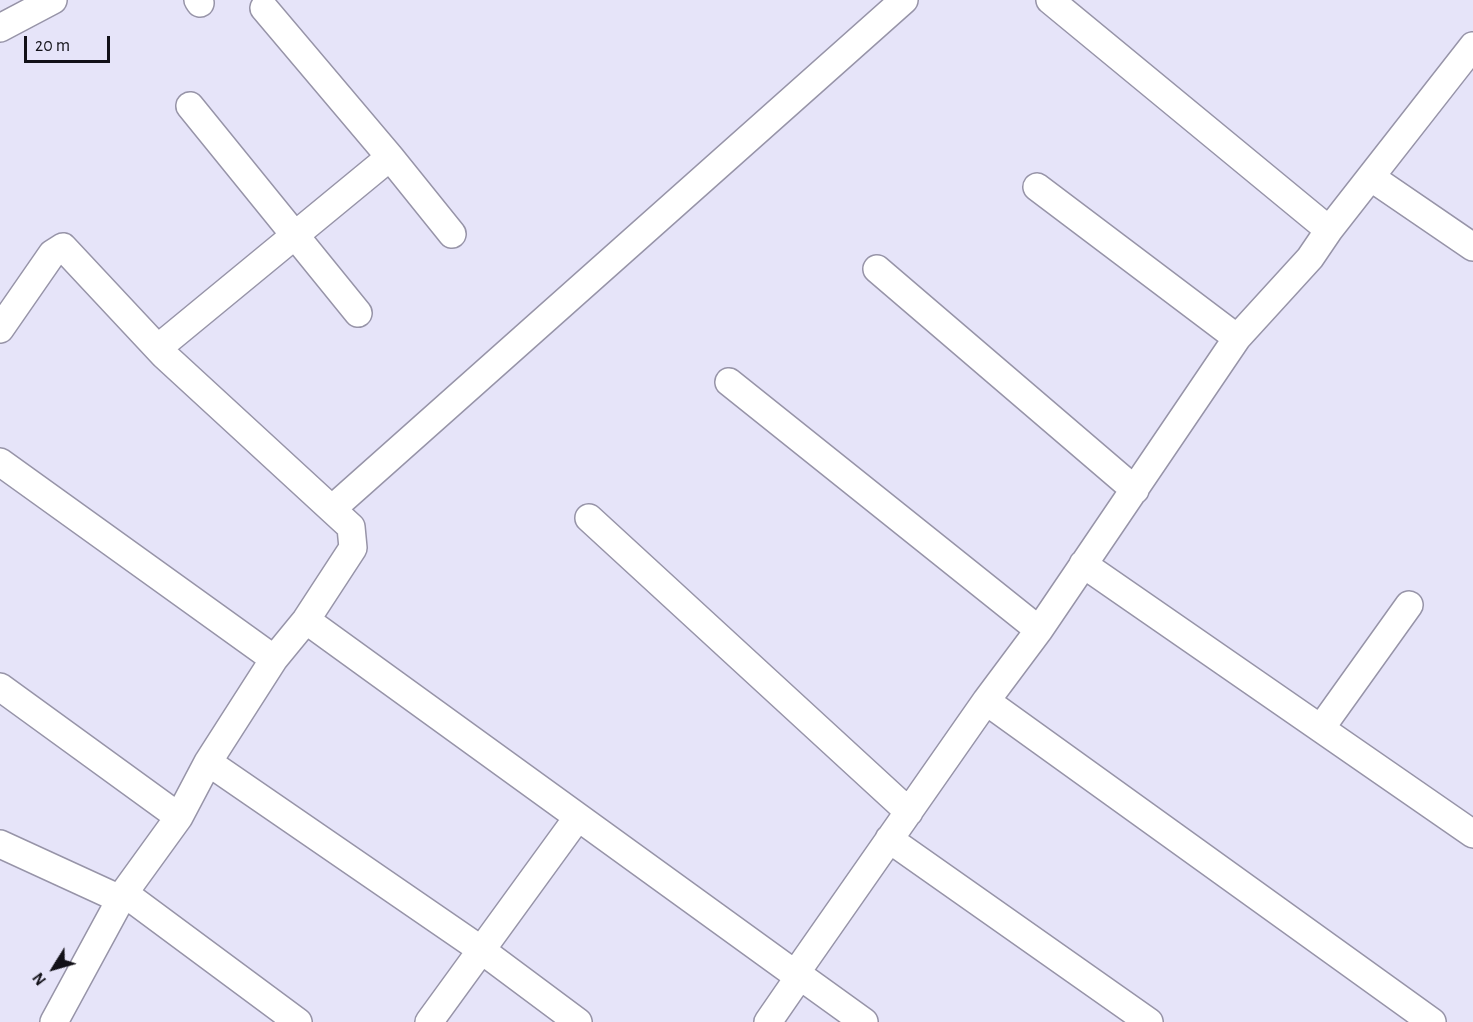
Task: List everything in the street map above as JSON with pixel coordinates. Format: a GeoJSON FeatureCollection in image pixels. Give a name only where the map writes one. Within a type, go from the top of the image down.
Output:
{"type":"FeatureCollection","features":[{"type":"Feature","properties":{"kind":"street"},"geometry":{"type":"LineString","coordinates":[[0,28],[53,0]]}},
{"type":"Feature","properties":{"kind":"street"},"geometry":{"type":"LineString","coordinates":[[332,509],[904,0]]}},
{"type":"Feature","properties":{"kind":"street"},"geometry":{"type":"LineString","coordinates":[[1050,0],[1329,230]]}},
{"type":"Feature","properties":{"kind":"street"},"geometry":{"type":"LineString","coordinates":[[264,8],[452,234]]}},
{"type":"Feature","properties":{"kind":"street"},"geometry":{"type":"LineString","coordinates":[[768,1022],[889,839],[1039,630],[1237,338],[1289,283],[1473,46]]}},
{"type":"Feature","properties":{"kind":"street"},"geometry":{"type":"LineString","coordinates":[[190,106],[358,313]]}},
{"type":"Feature","properties":{"kind":"street"},"geometry":{"type":"LineString","coordinates":[[158,348],[390,157]]}},
{"type":"Feature","properties":{"kind":"street"},"geometry":{"type":"LineString","coordinates":[[1372,178],[1473,247]]}},
{"type":"Feature","properties":{"kind":"street"},"geometry":{"type":"LineString","coordinates":[[1037,187],[1237,338]]}},
{"type":"Feature","properties":{"kind":"street"},"geometry":{"type":"LineString","coordinates":[[0,329],[52,254],[63,247],[158,348],[351,527],[353,548],[306,620],[274,659],[208,762],[179,817],[122,896],[54,1022]]}},
{"type":"Feature","properties":{"kind":"street"},"geometry":{"type":"LineString","coordinates":[[877,269],[1135,490]]}},
{"type":"Feature","properties":{"kind":"street"},"geometry":{"type":"LineString","coordinates":[[729,382],[1039,630]]}},
{"type":"Feature","properties":{"kind":"street"},"geometry":{"type":"LineString","coordinates":[[0,462],[274,659]]}},
{"type":"Feature","properties":{"kind":"street"},"geometry":{"type":"LineString","coordinates":[[589,518],[909,812]]}},
{"type":"Feature","properties":{"kind":"street"},"geometry":{"type":"LineString","coordinates":[[1083,564],[1321,728],[1470,825]]}},
{"type":"Feature","properties":{"kind":"street"},"geometry":{"type":"LineString","coordinates":[[1321,728],[1409,605]]}},
{"type":"Feature","properties":{"kind":"street"},"geometry":{"type":"LineString","coordinates":[[306,620],[864,1022]]}},
{"type":"Feature","properties":{"kind":"street"},"geometry":{"type":"LineString","coordinates":[[0,687],[179,817]]}},
{"type":"Feature","properties":{"kind":"street"},"geometry":{"type":"LineString","coordinates":[[986,701],[1432,1022]]}},
{"type":"Feature","properties":{"kind":"street"},"geometry":{"type":"LineString","coordinates":[[208,762],[480,949],[579,1022]]}},
{"type":"Feature","properties":{"kind":"street"},"geometry":{"type":"LineString","coordinates":[[429,1022],[578,817]]}},
{"type":"Feature","properties":{"kind":"street"},"geometry":{"type":"LineString","coordinates":[[889,839],[1149,1022]]}},
{"type":"Feature","properties":{"kind":"street"},"geometry":{"type":"LineString","coordinates":[[0,844],[122,896],[298,1022]]}}]}
